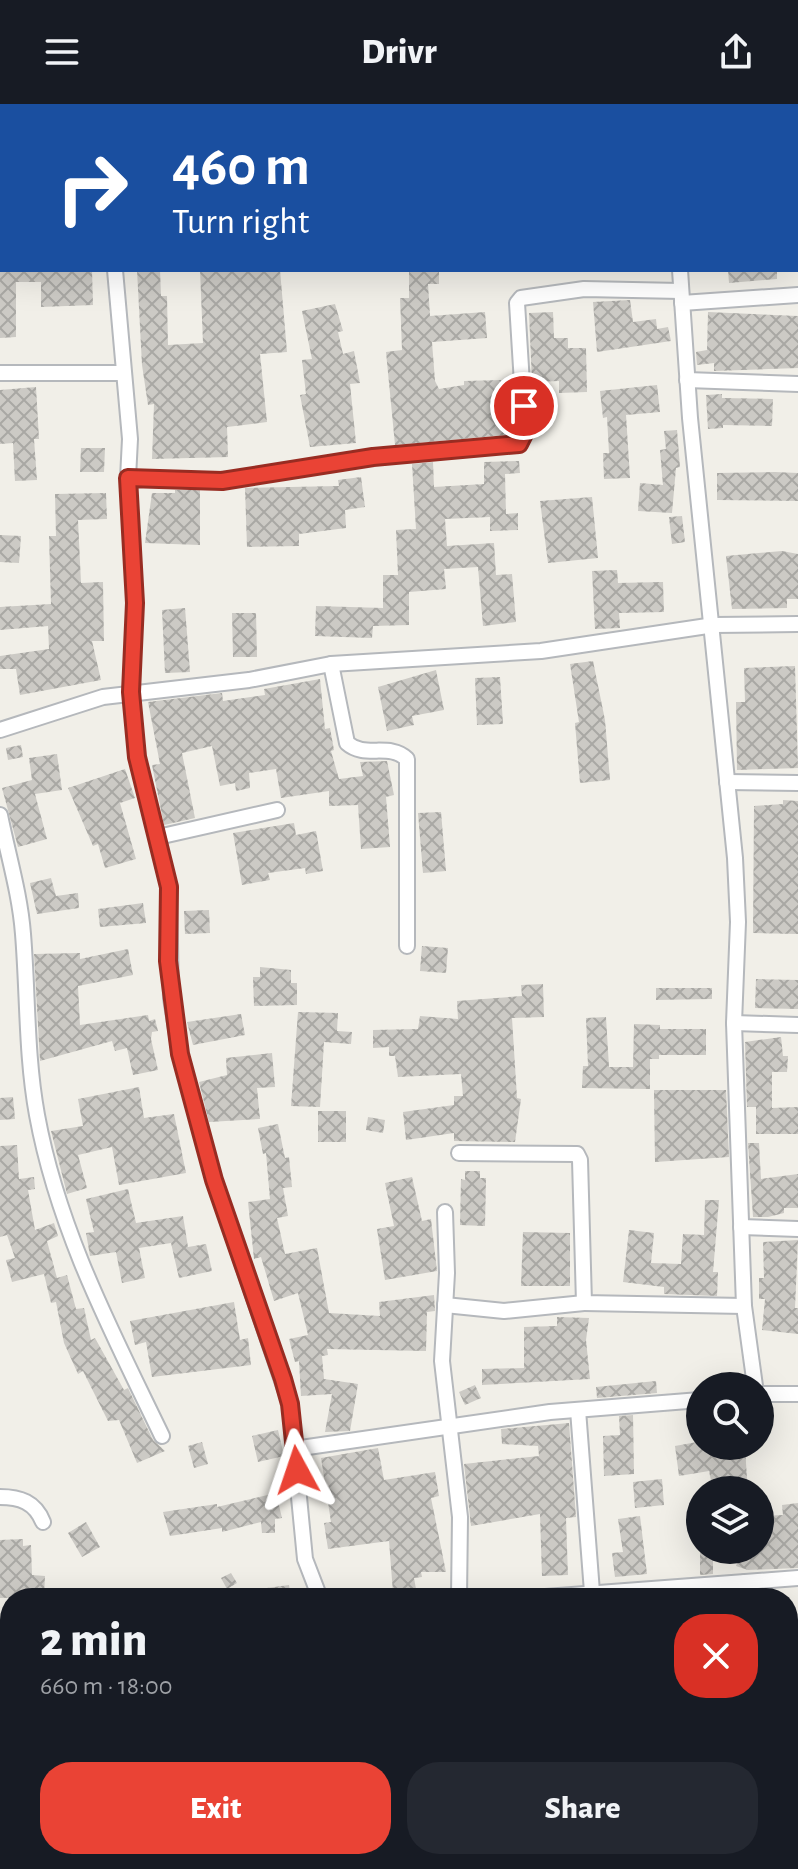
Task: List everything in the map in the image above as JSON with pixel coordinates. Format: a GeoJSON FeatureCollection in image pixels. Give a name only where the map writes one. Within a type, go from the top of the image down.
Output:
{"type":"FeatureCollection","features":[{"type":"Feature","properties":{"kind":"street"},"geometry":{"type":"LineString","coordinates":[[115,272],[130,439],[128,478],[135,603],[131,692],[137,757],[169,887],[168,961],[180,1054],[214,1180],[290,1404],[305,1559],[316,1588]]}},
{"type":"Feature","properties":{"kind":"street"},"geometry":{"type":"LineString","coordinates":[[680,272],[687,380],[714,625],[738,922],[734,1023],[744,1306],[753,1372]]}},
{"type":"Feature","properties":{"kind":"street"},"geometry":{"type":"LineString","coordinates":[[128,478],[222,481],[373,457],[519,444],[525,432],[517,303],[521,298],[584,289],[682,297],[798,295]]}},
{"type":"Feature","properties":{"kind":"street"},"geometry":{"type":"LineString","coordinates":[[0,373],[123,373]]}},
{"type":"Feature","properties":{"kind":"street"},"geometry":{"type":"LineString","coordinates":[[687,380],[798,384]]}},
{"type":"Feature","properties":{"kind":"street"},"geometry":{"type":"LineString","coordinates":[[0,730],[82,702],[131,692],[249,680],[331,664],[541,651],[714,625],[798,624]]}},
{"type":"Feature","properties":{"kind":"street"},"geometry":{"type":"LineString","coordinates":[[331,664],[347,743],[365,750],[394,750],[407,759],[407,946]]}},
{"type":"Feature","properties":{"kind":"street"},"geometry":{"type":"LineString","coordinates":[[727,782],[798,783]]}},
{"type":"Feature","properties":{"kind":"street"},"geometry":{"type":"LineString","coordinates":[[158,837],[277,810]]}},
{"type":"Feature","properties":{"kind":"street"},"geometry":{"type":"LineString","coordinates":[[0,815],[19,899],[26,1019],[37,1116],[54,1185],[76,1257],[162,1436]]}},
{"type":"Feature","properties":{"kind":"street"},"geometry":{"type":"LineString","coordinates":[[734,1023],[798,1025]]}},
{"type":"Feature","properties":{"kind":"street"},"geometry":{"type":"LineString","coordinates":[[459,1153],[577,1154],[581,1167],[584,1303]]}},
{"type":"Feature","properties":{"kind":"street"},"geometry":{"type":"LineString","coordinates":[[445,1212],[442,1361],[460,1517],[459,1588]]}},
{"type":"Feature","properties":{"kind":"street"},"geometry":{"type":"LineString","coordinates":[[741,1227],[798,1229]]}},
{"type":"Feature","properties":{"kind":"street"},"geometry":{"type":"LineString","coordinates":[[445,1305],[504,1311],[584,1303],[744,1306]]}},
{"type":"Feature","properties":{"kind":"street"},"geometry":{"type":"LineString","coordinates":[[774,1394],[798,1394]]}},
{"type":"Feature","properties":{"kind":"street"},"geometry":{"type":"LineString","coordinates":[[294,1449],[450,1424],[686,1401]]}},
{"type":"Feature","properties":{"kind":"street"},"geometry":{"type":"LineString","coordinates":[[578,1410],[592,1588]]}},
{"type":"Feature","properties":{"kind":"street"},"geometry":{"type":"LineString","coordinates":[[0,1497],[26,1501],[40,1513],[43,1522]]}},
{"type":"Feature","properties":{"kind":"street"},"geometry":{"type":"LineString","coordinates":[[653,1588],[798,1578]]}},
{"type":"Feature","properties":{"kind":"street"},"geometry":{"type":"LineString","coordinates":[[745,1582],[745,1588]]}},
{"type":"Feature","properties":{"kind":"building"},"geometry":{"type":"Polygon","coordinates":[[[0,272],[92,272],[93,305],[41,307],[41,282],[16,282],[16,337],[0,338],[0,272]]]}},
{"type":"Feature","properties":{"kind":"building"},"geometry":{"type":"Polygon","coordinates":[[[137,272],[160,272],[161,296],[167,296],[168,345],[203,343],[200,272],[280,272],[287,352],[260,354],[267,422],[227,427],[228,457],[152,459],[154,404],[148,405],[142,365],[137,272]]]}},
{"type":"Feature","properties":{"kind":"building"},"geometry":{"type":"Polygon","coordinates":[[[409,272],[439,272],[439,284],[428,284],[430,316],[485,312],[487,338],[432,342],[435,381],[439,389],[464,385],[464,381],[501,380],[506,435],[395,445],[386,352],[402,350],[400,298],[409,298],[409,272]]]}},
{"type":"Feature","properties":{"kind":"building"},"geometry":{"type":"Polygon","coordinates":[[[728,272],[777,272],[777,279],[729,283],[728,272]]]}},
{"type":"Feature","properties":{"kind":"building"},"geometry":{"type":"Polygon","coordinates":[[[630,300],[633,322],[656,319],[657,329],[668,327],[671,341],[597,352],[593,302],[630,300]]]}},
{"type":"Feature","properties":{"kind":"building"},"geometry":{"type":"Polygon","coordinates":[[[335,304],[343,331],[338,332],[343,354],[354,351],[360,383],[350,384],[356,443],[310,447],[300,395],[306,394],[302,360],[312,359],[302,311],[335,304]]]}},
{"type":"Feature","properties":{"kind":"building"},"geometry":{"type":"Polygon","coordinates":[[[553,312],[554,338],[568,338],[568,348],[586,348],[587,392],[559,393],[559,381],[532,382],[529,313],[553,312]]]}},
{"type":"Feature","properties":{"kind":"building"},"geometry":{"type":"Polygon","coordinates":[[[708,312],[798,316],[798,368],[714,371],[714,363],[697,365],[696,352],[707,350],[708,312]]]}},
{"type":"Feature","properties":{"kind":"building"},"geometry":{"type":"Polygon","coordinates":[[[657,385],[660,412],[626,415],[630,478],[604,479],[603,453],[609,453],[607,417],[603,418],[600,391],[657,385]]]}},
{"type":"Feature","properties":{"kind":"building"},"geometry":{"type":"Polygon","coordinates":[[[36,387],[39,439],[34,439],[37,480],[15,481],[13,443],[0,444],[0,390],[36,387]]]}},
{"type":"Feature","properties":{"kind":"building"},"geometry":{"type":"Polygon","coordinates":[[[722,394],[722,398],[773,399],[772,426],[723,425],[723,428],[708,429],[706,395],[722,394]]]}},
{"type":"Feature","properties":{"kind":"building"},"geometry":{"type":"Polygon","coordinates":[[[677,430],[680,467],[676,468],[672,513],[638,511],[640,483],[663,485],[660,450],[666,449],[664,431],[677,430]]]}},
{"type":"Feature","properties":{"kind":"building"},"geometry":{"type":"Polygon","coordinates":[[[81,448],[105,448],[104,472],[80,472],[81,448]]]}},
{"type":"Feature","properties":{"kind":"building"},"geometry":{"type":"Polygon","coordinates":[[[519,461],[520,473],[505,474],[506,514],[518,513],[518,530],[490,531],[490,517],[445,519],[447,546],[494,543],[496,575],[512,574],[516,622],[483,626],[478,567],[444,569],[446,589],[409,592],[409,625],[373,626],[372,638],[315,636],[316,606],[383,608],[383,575],[398,575],[396,530],[416,529],[412,464],[433,462],[434,487],[484,484],[484,462],[519,461]]]}},
{"type":"Feature","properties":{"kind":"building"},"geometry":{"type":"Polygon","coordinates":[[[717,473],[798,473],[798,501],[717,500],[717,473]]]}},
{"type":"Feature","properties":{"kind":"building"},"geometry":{"type":"Polygon","coordinates":[[[361,477],[365,507],[345,510],[346,528],[299,534],[299,546],[247,547],[245,488],[339,486],[338,480],[361,477]]]}},
{"type":"Feature","properties":{"kind":"building"},"geometry":{"type":"Polygon","coordinates":[[[175,490],[200,490],[200,545],[145,543],[152,493],[175,493],[175,490]]]}},
{"type":"Feature","properties":{"kind":"building"},"geometry":{"type":"Polygon","coordinates":[[[106,493],[107,519],[78,520],[81,583],[103,582],[104,641],[92,641],[101,680],[20,695],[16,669],[0,669],[0,656],[49,649],[48,626],[0,630],[0,607],[51,604],[49,536],[56,536],[55,494],[106,493]]]}},
{"type":"Feature","properties":{"kind":"building"},"geometry":{"type":"Polygon","coordinates":[[[592,497],[598,558],[548,563],[540,501],[592,497]]]}},
{"type":"Feature","properties":{"kind":"building"},"geometry":{"type":"Polygon","coordinates":[[[682,516],[685,542],[672,544],[669,517],[682,516]]]}},
{"type":"Feature","properties":{"kind":"building"},"geometry":{"type":"Polygon","coordinates":[[[0,535],[21,536],[19,563],[0,562],[0,535]]]}},
{"type":"Feature","properties":{"kind":"building"},"geometry":{"type":"Polygon","coordinates":[[[782,551],[798,554],[798,599],[787,599],[787,608],[732,609],[726,556],[782,551]]]}},
{"type":"Feature","properties":{"kind":"building"},"geometry":{"type":"Polygon","coordinates":[[[617,570],[618,583],[663,582],[664,612],[619,613],[620,628],[595,629],[592,571],[617,570]]]}},
{"type":"Feature","properties":{"kind":"building"},"geometry":{"type":"Polygon","coordinates":[[[185,608],[190,672],[165,673],[162,610],[185,608]]]}},
{"type":"Feature","properties":{"kind":"building"},"geometry":{"type":"Polygon","coordinates":[[[232,613],[256,613],[257,657],[233,657],[232,613]]]}},
{"type":"Feature","properties":{"kind":"building"},"geometry":{"type":"Polygon","coordinates":[[[593,661],[605,720],[610,780],[580,783],[575,723],[579,722],[570,664],[593,661]]]}},
{"type":"Feature","properties":{"kind":"building"},"geometry":{"type":"Polygon","coordinates":[[[795,666],[798,768],[737,770],[736,702],[745,702],[744,668],[795,666]]]}},
{"type":"Feature","properties":{"kind":"building"},"geometry":{"type":"Polygon","coordinates":[[[436,670],[444,710],[412,716],[414,725],[387,731],[378,687],[436,670]]]}},
{"type":"Feature","properties":{"kind":"building"},"geometry":{"type":"Polygon","coordinates":[[[500,677],[503,724],[477,725],[475,678],[500,677]]]}},
{"type":"Feature","properties":{"kind":"building"},"geometry":{"type":"Polygon","coordinates":[[[320,679],[325,729],[330,728],[334,750],[331,751],[339,779],[363,776],[360,762],[387,761],[394,795],[386,797],[390,847],[361,849],[358,805],[329,806],[329,791],[281,798],[276,769],[249,773],[250,788],[236,791],[235,783],[220,786],[212,746],[182,753],[195,818],[164,825],[152,765],[160,764],[148,702],[222,693],[223,701],[265,695],[264,689],[320,679]]]}},
{"type":"Feature","properties":{"kind":"building"},"geometry":{"type":"Polygon","coordinates":[[[21,745],[23,757],[8,760],[6,748],[21,745]]]}},
{"type":"Feature","properties":{"kind":"building"},"geometry":{"type":"Polygon","coordinates":[[[57,754],[62,790],[35,794],[47,839],[18,847],[2,788],[32,780],[29,758],[57,754]]]}},
{"type":"Feature","properties":{"kind":"building"},"geometry":{"type":"Polygon","coordinates":[[[125,769],[135,798],[120,803],[136,859],[105,868],[98,844],[93,846],[68,788],[125,769]]]}},
{"type":"Feature","properties":{"kind":"building"},"geometry":{"type":"Polygon","coordinates":[[[783,800],[798,801],[798,934],[753,933],[754,806],[783,804],[783,800]]]}},
{"type":"Feature","properties":{"kind":"building"},"geometry":{"type":"Polygon","coordinates":[[[441,812],[446,871],[423,873],[418,813],[441,812]]]}},
{"type":"Feature","properties":{"kind":"building"},"geometry":{"type":"Polygon","coordinates":[[[294,823],[296,835],[316,831],[323,871],[306,874],[305,868],[268,873],[270,880],[242,885],[233,833],[294,823]]]}},
{"type":"Feature","properties":{"kind":"building"},"geometry":{"type":"Polygon","coordinates":[[[51,878],[56,896],[78,893],[79,908],[37,914],[30,883],[51,878]]]}},
{"type":"Feature","properties":{"kind":"building"},"geometry":{"type":"Polygon","coordinates":[[[143,903],[146,923],[100,927],[98,909],[143,903]]]}},
{"type":"Feature","properties":{"kind":"building"},"geometry":{"type":"Polygon","coordinates":[[[209,910],[210,933],[185,934],[184,911],[209,910]]]}},
{"type":"Feature","properties":{"kind":"building"},"geometry":{"type":"Polygon","coordinates":[[[422,946],[448,948],[446,973],[420,971],[422,946]]]}},
{"type":"Feature","properties":{"kind":"building"},"geometry":{"type":"Polygon","coordinates":[[[128,949],[133,975],[78,986],[80,1025],[148,1015],[149,1021],[155,1019],[158,1031],[152,1032],[151,1039],[158,1070],[133,1075],[127,1048],[115,1051],[112,1041],[40,1061],[34,954],[80,953],[80,959],[128,949]]]}},
{"type":"Feature","properties":{"kind":"building"},"geometry":{"type":"Polygon","coordinates":[[[260,967],[291,970],[291,983],[297,983],[297,1005],[254,1006],[253,977],[260,977],[260,967]]]}},
{"type":"Feature","properties":{"kind":"building"},"geometry":{"type":"Polygon","coordinates":[[[756,979],[798,980],[798,1009],[755,1008],[756,979]]]}},
{"type":"Feature","properties":{"kind":"building"},"geometry":{"type":"Polygon","coordinates":[[[543,984],[544,1017],[512,1018],[517,1098],[521,1099],[515,1142],[454,1141],[454,1133],[406,1140],[403,1112],[454,1105],[454,1096],[463,1096],[461,1074],[398,1077],[395,1056],[389,1056],[389,1047],[373,1048],[373,1030],[418,1029],[420,1016],[458,1019],[457,1001],[522,996],[521,985],[543,984]]]}},
{"type":"Feature","properties":{"kind":"building"},"geometry":{"type":"Polygon","coordinates":[[[656,988],[712,988],[712,999],[656,1000],[656,988]]]}},
{"type":"Feature","properties":{"kind":"building"},"geometry":{"type":"Polygon","coordinates":[[[298,1012],[338,1013],[337,1031],[352,1032],[351,1044],[324,1042],[320,1107],[291,1106],[298,1012]]]}},
{"type":"Feature","properties":{"kind":"building"},"geometry":{"type":"Polygon","coordinates":[[[241,1014],[245,1035],[193,1045],[187,1022],[241,1014]]]}},
{"type":"Feature","properties":{"kind":"building"},"geometry":{"type":"Polygon","coordinates":[[[606,1017],[609,1067],[633,1067],[634,1024],[660,1025],[660,1029],[706,1029],[706,1055],[659,1055],[659,1059],[650,1059],[650,1089],[582,1088],[583,1066],[588,1066],[586,1018],[606,1017]]]}},
{"type":"Feature","properties":{"kind":"building"},"geometry":{"type":"Polygon","coordinates":[[[781,1037],[783,1056],[788,1056],[787,1072],[772,1072],[772,1108],[798,1107],[798,1134],[756,1134],[756,1107],[747,1107],[745,1042],[781,1037]]]}},
{"type":"Feature","properties":{"kind":"building"},"geometry":{"type":"Polygon","coordinates":[[[272,1053],[275,1087],[257,1088],[260,1119],[209,1122],[199,1082],[227,1075],[226,1058],[272,1053]]]}},
{"type":"Feature","properties":{"kind":"building"},"geometry":{"type":"Polygon","coordinates":[[[139,1087],[144,1118],[174,1114],[186,1173],[119,1185],[112,1147],[78,1155],[87,1188],[67,1194],[51,1131],[83,1126],[78,1099],[139,1087]]]}},
{"type":"Feature","properties":{"kind":"building"},"geometry":{"type":"Polygon","coordinates":[[[654,1090],[726,1090],[729,1157],[655,1162],[654,1090]]]}},
{"type":"Feature","properties":{"kind":"building"},"geometry":{"type":"Polygon","coordinates":[[[13,1097],[15,1119],[0,1120],[0,1098],[13,1097]]]}},
{"type":"Feature","properties":{"kind":"building"},"geometry":{"type":"Polygon","coordinates":[[[318,1111],[346,1111],[346,1142],[318,1142],[318,1111]]]}},
{"type":"Feature","properties":{"kind":"building"},"geometry":{"type":"Polygon","coordinates":[[[368,1117],[385,1120],[383,1133],[366,1130],[368,1117]]]}},
{"type":"Feature","properties":{"kind":"building"},"geometry":{"type":"Polygon","coordinates":[[[278,1124],[285,1158],[289,1157],[292,1187],[283,1188],[288,1216],[277,1218],[285,1254],[317,1248],[329,1313],[380,1316],[379,1302],[434,1295],[435,1311],[427,1312],[426,1351],[327,1349],[328,1355],[322,1356],[324,1379],[358,1384],[350,1431],[325,1432],[332,1394],[301,1396],[299,1361],[295,1362],[289,1339],[308,1335],[298,1293],[274,1301],[261,1257],[254,1259],[248,1202],[270,1199],[266,1153],[263,1154],[258,1128],[278,1124]]]}},
{"type":"Feature","properties":{"kind":"building"},"geometry":{"type":"Polygon","coordinates":[[[748,1143],[759,1143],[761,1179],[798,1174],[798,1208],[784,1208],[784,1213],[768,1217],[753,1217],[748,1143]]]}},
{"type":"Feature","properties":{"kind":"building"},"geometry":{"type":"Polygon","coordinates":[[[17,1145],[19,1179],[34,1177],[35,1189],[28,1190],[35,1230],[54,1223],[58,1236],[47,1241],[57,1278],[67,1275],[76,1309],[84,1308],[91,1340],[95,1338],[124,1390],[128,1388],[153,1440],[165,1451],[137,1463],[119,1420],[108,1421],[83,1371],[78,1374],[64,1343],[56,1302],[51,1303],[44,1274],[12,1282],[6,1260],[15,1258],[7,1235],[0,1237],[0,1146],[17,1145]]]}},
{"type":"Feature","properties":{"kind":"building"},"geometry":{"type":"Polygon","coordinates":[[[465,1171],[480,1171],[480,1178],[486,1178],[485,1226],[460,1225],[461,1179],[465,1180],[465,1171]]]}},
{"type":"Feature","properties":{"kind":"building"},"geometry":{"type":"Polygon","coordinates":[[[412,1177],[422,1221],[431,1219],[437,1271],[385,1280],[377,1229],[394,1226],[385,1183],[412,1177]]]}},
{"type":"Feature","properties":{"kind":"building"},"geometry":{"type":"Polygon","coordinates":[[[128,1189],[136,1223],[183,1216],[188,1247],[206,1244],[212,1271],[179,1278],[171,1243],[139,1248],[145,1278],[122,1283],[116,1252],[90,1256],[86,1233],[94,1232],[86,1199],[128,1189]]]}},
{"type":"Feature","properties":{"kind":"building"},"geometry":{"type":"Polygon","coordinates":[[[705,1200],[719,1200],[713,1272],[718,1272],[717,1296],[664,1294],[664,1287],[623,1282],[629,1230],[654,1233],[651,1263],[681,1264],[683,1234],[704,1235],[705,1200]]]}},
{"type":"Feature","properties":{"kind":"building"},"geometry":{"type":"Polygon","coordinates":[[[523,1232],[570,1233],[570,1286],[521,1286],[523,1232]]]}},
{"type":"Feature","properties":{"kind":"building"},"geometry":{"type":"Polygon","coordinates":[[[798,1240],[795,1308],[798,1308],[798,1334],[762,1330],[765,1299],[759,1299],[759,1278],[764,1278],[763,1242],[798,1240]]]}},
{"type":"Feature","properties":{"kind":"building"},"geometry":{"type":"Polygon","coordinates":[[[234,1302],[240,1340],[248,1338],[251,1365],[152,1377],[146,1342],[135,1345],[130,1321],[234,1302]]]}},
{"type":"Feature","properties":{"kind":"building"},"geometry":{"type":"Polygon","coordinates":[[[557,1317],[589,1318],[586,1340],[590,1379],[482,1385],[482,1369],[524,1368],[524,1327],[557,1326],[557,1317]]]}},
{"type":"Feature","properties":{"kind":"building"},"geometry":{"type":"Polygon","coordinates":[[[656,1381],[657,1393],[597,1398],[596,1387],[656,1381]]]}},
{"type":"Feature","properties":{"kind":"building"},"geometry":{"type":"Polygon","coordinates":[[[475,1385],[481,1398],[465,1405],[459,1392],[475,1385]]]}},
{"type":"Feature","properties":{"kind":"building"},"geometry":{"type":"Polygon","coordinates":[[[633,1415],[634,1474],[604,1476],[603,1436],[620,1435],[619,1416],[633,1415]]]}},
{"type":"Feature","properties":{"kind":"building"},"geometry":{"type":"Polygon","coordinates":[[[569,1423],[576,1517],[566,1518],[568,1575],[542,1576],[540,1514],[471,1526],[464,1464],[539,1456],[538,1446],[502,1444],[501,1429],[569,1423]]]}},
{"type":"Feature","properties":{"kind":"building"},"geometry":{"type":"Polygon","coordinates":[[[278,1430],[284,1456],[258,1462],[252,1436],[278,1430]]]}},
{"type":"Feature","properties":{"kind":"building"},"geometry":{"type":"Polygon","coordinates":[[[202,1442],[208,1464],[194,1468],[188,1446],[202,1442]]]}},
{"type":"Feature","properties":{"kind":"building"},"geometry":{"type":"Polygon","coordinates":[[[686,1444],[686,1460],[746,1460],[747,1476],[710,1476],[709,1471],[679,1476],[675,1446],[686,1444]]]}},
{"type":"Feature","properties":{"kind":"building"},"geometry":{"type":"Polygon","coordinates":[[[378,1448],[384,1480],[435,1472],[439,1496],[431,1498],[446,1572],[421,1572],[422,1577],[414,1578],[416,1588],[393,1588],[389,1541],[328,1549],[324,1523],[331,1522],[321,1458],[378,1448]]]}},
{"type":"Feature","properties":{"kind":"building"},"geometry":{"type":"Polygon","coordinates":[[[662,1479],[664,1505],[635,1508],[633,1482],[662,1479]]]}},
{"type":"Feature","properties":{"kind":"building"},"geometry":{"type":"Polygon","coordinates":[[[276,1493],[282,1518],[275,1519],[275,1533],[262,1533],[261,1522],[222,1532],[222,1528],[170,1536],[163,1512],[217,1504],[217,1507],[276,1493]]]}},
{"type":"Feature","properties":{"kind":"building"},"geometry":{"type":"Polygon","coordinates":[[[798,1503],[798,1568],[748,1570],[736,1566],[774,1564],[774,1515],[783,1515],[782,1505],[798,1503]]]}},
{"type":"Feature","properties":{"kind":"building"},"geometry":{"type":"Polygon","coordinates":[[[640,1516],[647,1574],[615,1577],[612,1553],[623,1552],[618,1519],[640,1516]]]}},
{"type":"Feature","properties":{"kind":"building"},"geometry":{"type":"Polygon","coordinates":[[[86,1522],[100,1547],[82,1557],[68,1533],[86,1522]]]}},
{"type":"Feature","properties":{"kind":"building"},"geometry":{"type":"Polygon","coordinates":[[[23,1539],[23,1546],[31,1545],[32,1575],[45,1576],[44,1588],[0,1588],[0,1540],[23,1539]]]}},
{"type":"Feature","properties":{"kind":"building"},"geometry":{"type":"Polygon","coordinates":[[[700,1564],[713,1564],[713,1574],[700,1575],[700,1564]]]}},
{"type":"Feature","properties":{"kind":"building"},"geometry":{"type":"Polygon","coordinates":[[[231,1573],[237,1583],[226,1588],[221,1578],[231,1573]]]}},
{"type":"Feature","properties":{"kind":"route"},"geometry":{"type":"LineString","coordinates":[[297,1470],[294,1429],[283,1379],[214,1180],[180,1054],[168,961],[169,887],[137,757],[131,692],[135,603],[128,478],[222,481],[373,457],[519,444],[525,432],[524,406]]}}]}
